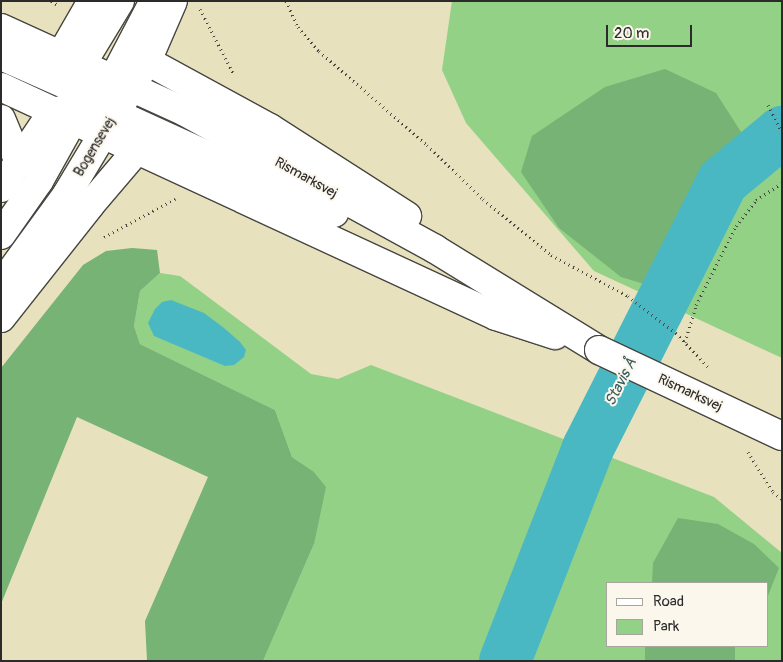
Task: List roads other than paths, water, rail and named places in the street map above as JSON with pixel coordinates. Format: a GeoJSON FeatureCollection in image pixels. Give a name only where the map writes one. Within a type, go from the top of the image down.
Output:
{"type":"FeatureCollection","features":[{"type":"Feature","properties":{"kind":"main road"},"geometry":{"type":"LineString","coordinates":[[1,235],[39,181],[70,91],[92,1]]}},
{"type":"Feature","properties":{"kind":"main road"},"geometry":{"type":"LineString","coordinates":[[1,188],[70,91],[120,1]]}},
{"type":"Feature","properties":{"kind":"main road"},"geometry":{"type":"LineString","coordinates":[[112,103],[154,1]]}},
{"type":"Feature","properties":{"kind":"main road","name":"Bogensevej"},"geometry":{"type":"LineString","coordinates":[[1,285],[67,194],[112,103],[147,61],[185,3]]}},
{"type":"Feature","properties":{"kind":"main road","name":"Rismarksvej"},"geometry":{"type":"LineString","coordinates":[[1,28],[70,91],[112,103],[184,112],[435,249],[599,350],[782,436]]}},
{"type":"Feature","properties":{"kind":"main road"},"geometry":{"type":"LineString","coordinates":[[1,56],[70,91]]}},
{"type":"Feature","properties":{"kind":"main road"},"geometry":{"type":"LineString","coordinates":[[147,61],[270,128],[363,185],[599,350]]}},
{"type":"Feature","properties":{"kind":"main road","name":"Rismarksvej"},"geometry":{"type":"LineString","coordinates":[[1,87],[70,91],[112,103],[137,150],[496,316],[599,350]]}},
{"type":"Feature","properties":{"kind":"main road"},"geometry":{"type":"LineString","coordinates":[[1,119],[19,162]]}},
{"type":"Feature","properties":{"kind":"main road"},"geometry":{"type":"LineString","coordinates":[[1,318],[90,204],[137,150]]}},
{"type":"Feature","properties":{"kind":"water"},"geometry":{"type":"Polygon","coordinates":[[[171,300],[204,313],[224,328],[246,350],[244,357],[234,365],[225,366],[154,336],[148,323],[155,309],[162,302],[171,300]]]}},
{"type":"Feature","properties":{"kind":"waterway","name":"Stavis Å"},"geometry":{"type":"LineString","coordinates":[[505,661],[588,448],[723,181],[782,132]]}}]}
